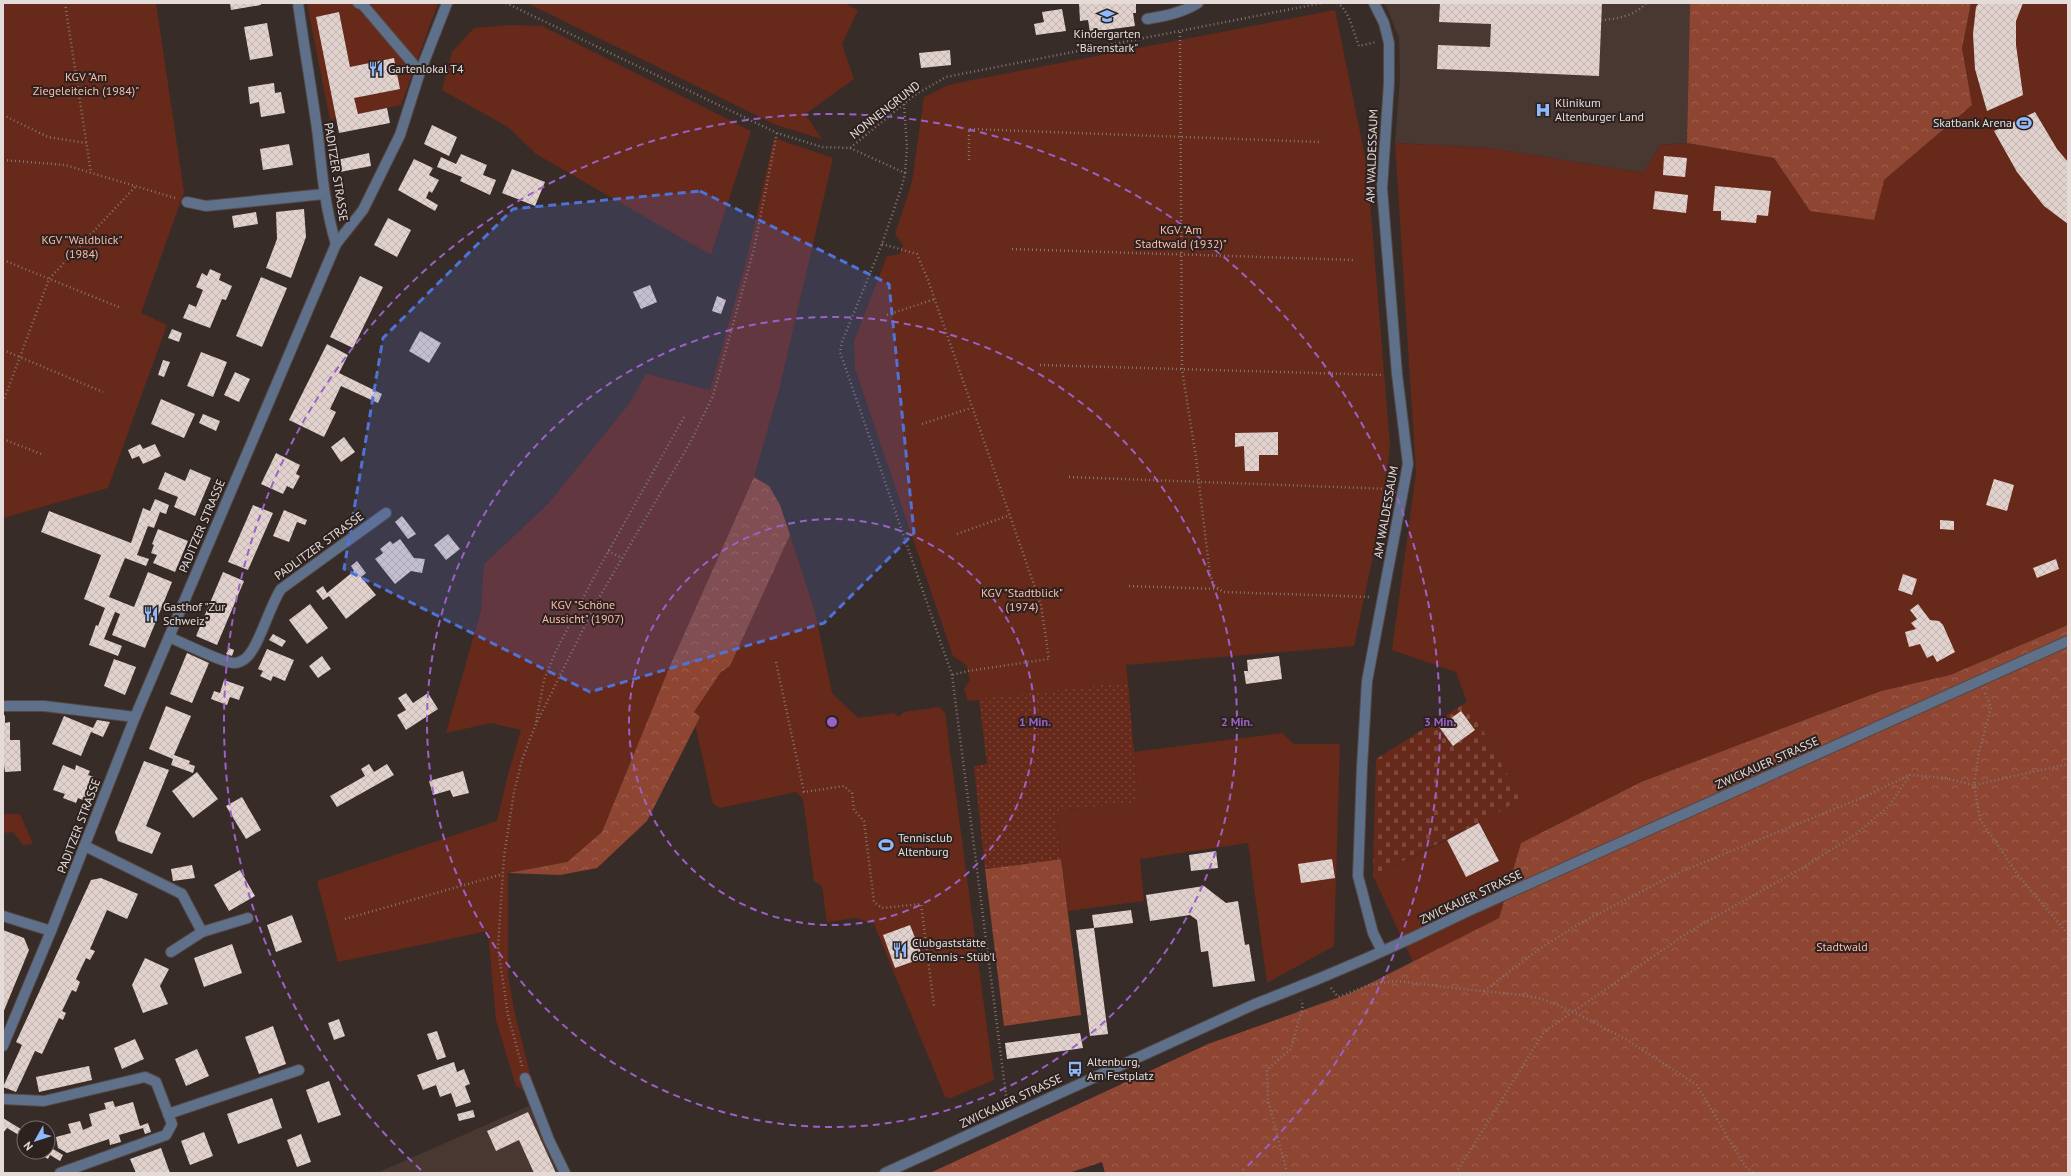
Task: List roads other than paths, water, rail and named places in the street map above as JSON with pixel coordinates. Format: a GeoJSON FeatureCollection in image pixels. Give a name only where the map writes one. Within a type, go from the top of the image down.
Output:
{"type":"FeatureCollection","features":[{"type":"Feature","properties":{"kind":"street","name":"PADITZER STRASSE"},"geometry":{"type":"LineString","coordinates":[[3,1046],[51,931],[135,717],[336,244],[328,216],[324,194],[318,136],[298,3]]}},
{"type":"Feature","properties":{"kind":"street"},"geometry":{"type":"LineString","coordinates":[[358,3],[363,5],[420,72]]}},
{"type":"Feature","properties":{"kind":"street"},"geometry":{"type":"LineString","coordinates":[[336,244],[363,210],[400,135],[420,72],[447,3]]}},
{"type":"Feature","properties":{"kind":"street"},"geometry":{"type":"LineString","coordinates":[[1147,19],[1170,16],[1190,9],[1198,3]]}},
{"type":"Feature","properties":{"kind":"street","name":"AM WALDESSAUM"},"geometry":{"type":"LineString","coordinates":[[1374,3],[1384,22],[1389,42],[1389,83],[1382,188],[1397,374],[1408,464],[1404,494],[1368,681],[1362,767],[1358,876],[1373,933],[1382,951]]}},
{"type":"Feature","properties":{"kind":"street"},"geometry":{"type":"LineString","coordinates":[[187,202],[206,206],[324,194]]}},
{"type":"Feature","properties":{"kind":"street","name":"PADLITZER STRASSE"},"geometry":{"type":"LineString","coordinates":[[169,637],[223,661],[234,664],[246,659],[254,646],[274,600],[281,589],[386,513]]}},
{"type":"Feature","properties":{"kind":"street","name":"ZWICKAUER STRASSE"},"geometry":{"type":"LineString","coordinates":[[885,1173],[1255,1004],[1297,988],[1382,951],[2068,641]]}},
{"type":"Feature","properties":{"kind":"street"},"geometry":{"type":"LineString","coordinates":[[3,706],[44,706],[135,717]]}},
{"type":"Feature","properties":{"kind":"street"},"geometry":{"type":"LineString","coordinates":[[85,846],[182,894],[202,932]]}},
{"type":"Feature","properties":{"kind":"street"},"geometry":{"type":"LineString","coordinates":[[3,916],[51,931]]}},
{"type":"Feature","properties":{"kind":"street"},"geometry":{"type":"LineString","coordinates":[[171,952],[202,932],[248,918]]}},
{"type":"Feature","properties":{"kind":"street"},"geometry":{"type":"LineString","coordinates":[[168,1114],[299,1070]]}},
{"type":"Feature","properties":{"kind":"street"},"geometry":{"type":"LineString","coordinates":[[3,1099],[44,1101],[145,1077],[156,1082],[172,1124],[166,1136],[60,1173]]}},
{"type":"Feature","properties":{"kind":"street"},"geometry":{"type":"LineString","coordinates":[[525,1078],[549,1140],[565,1173]]}},
{"type":"Feature","properties":{"kind":"place","name":"Kindergarten \"Bärenstark\""},"geometry":{"type":"Point","coordinates":[1107,16]}},
{"type":"Feature","properties":{"kind":"place","name":"Gartenlokal T4"},"geometry":{"type":"Point","coordinates":[376,69]}},
{"type":"Feature","properties":{"kind":"place","name":"Klinikum Altenburger Land"},"geometry":{"type":"Point","coordinates":[1543,110]}},
{"type":"Feature","properties":{"kind":"place","name":"Skatbank Arena"},"geometry":{"type":"Point","coordinates":[2024,123]}},
{"type":"Feature","properties":{"kind":"place","name":"Gasthof \"Zur Schweiz\""},"geometry":{"type":"Point","coordinates":[151,614]}},
{"type":"Feature","properties":{"kind":"place","name":"Tennisclub Altenburg"},"geometry":{"type":"Point","coordinates":[886,845]}},
{"type":"Feature","properties":{"kind":"place","name":"Clubgaststätte 60Tennis - Stüb'l"},"geometry":{"type":"Point","coordinates":[900,950]}},
{"type":"Feature","properties":{"kind":"place","name":"Altenburg, Am Festplatz"},"geometry":{"type":"Point","coordinates":[1075,1069]}},
{"type":"Feature","properties":{"kind":"park label","name":"KGV \"Am Ziegeleiteich (1984)\""},"geometry":{"type":"Point","coordinates":[86,84]}},
{"type":"Feature","properties":{"kind":"park label","name":"KGV \"Am Stadtwald (1932)\""},"geometry":{"type":"Point","coordinates":[1181,237]}},
{"type":"Feature","properties":{"kind":"park label","name":"KGV \"Waldblick\" (1984)"},"geometry":{"type":"Point","coordinates":[82,247]}},
{"type":"Feature","properties":{"kind":"park label","name":"KGV \"Stadtblick\" (1974)"},"geometry":{"type":"Point","coordinates":[1022,600]}},
{"type":"Feature","properties":{"kind":"park label","name":"KGV \"Schöne Aussicht\" (1907)"},"geometry":{"type":"Point","coordinates":[583,612]}},
{"type":"Feature","properties":{"kind":"park label","name":"Stadtwald"},"geometry":{"type":"Point","coordinates":[1842,947]}}]}
